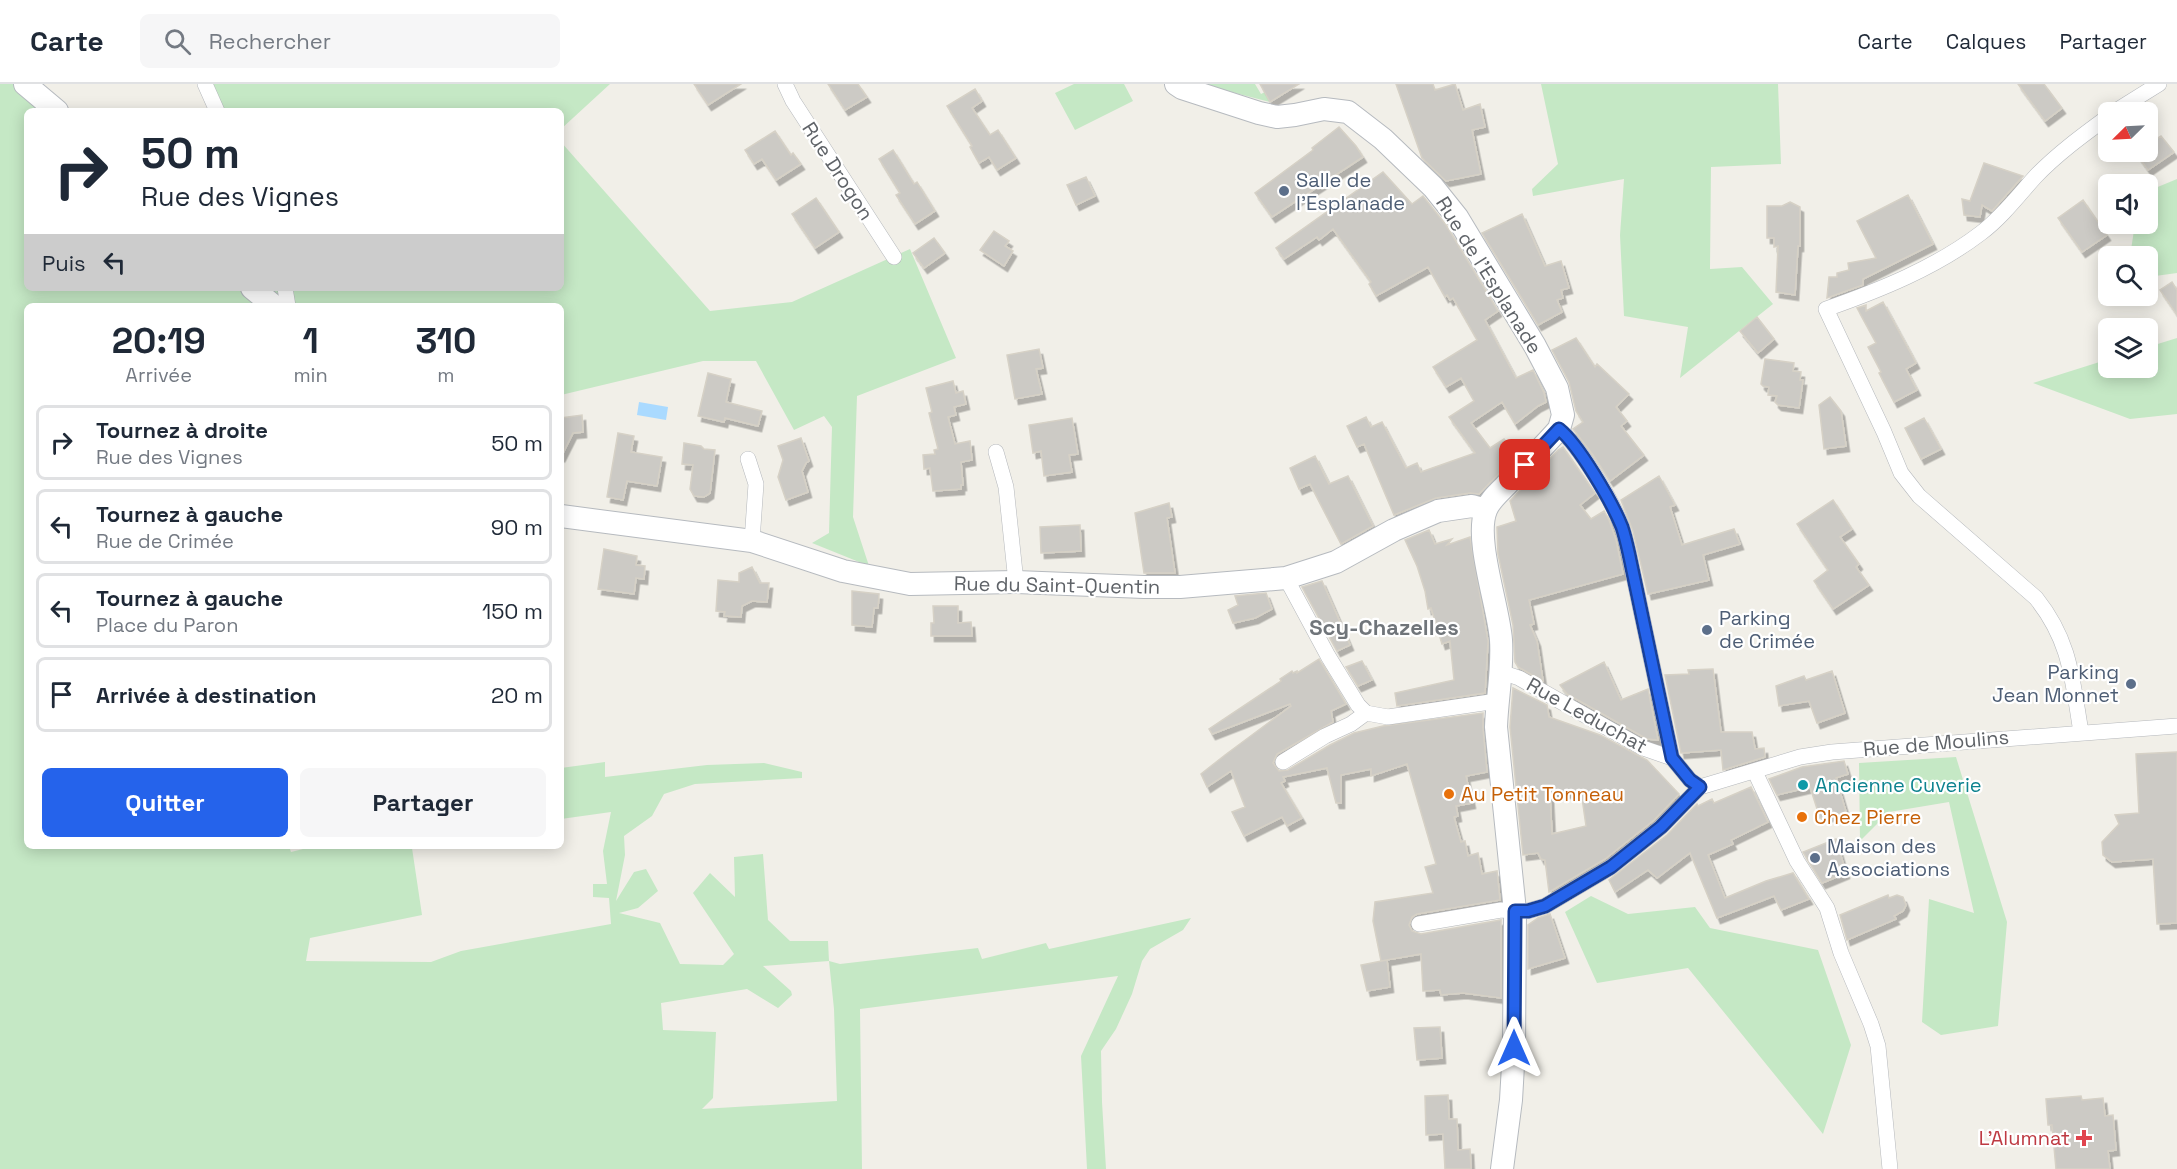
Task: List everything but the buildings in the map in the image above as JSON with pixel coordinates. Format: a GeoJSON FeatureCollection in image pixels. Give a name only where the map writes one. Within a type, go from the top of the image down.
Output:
{"type":"FeatureCollection","features":[{"type":"Feature","properties":{"kind":"street"},"geometry":{"type":"LineString","coordinates":[[26,84],[54,108]]}},
{"type":"Feature","properties":{"kind":"street"},"geometry":{"type":"LineString","coordinates":[[205,84],[216,108]]}},
{"type":"Feature","properties":{"kind":"street","name":"Rue Drogon"},"geometry":{"type":"LineString","coordinates":[[785,84],[792,101],[894,257]]}},
{"type":"Feature","properties":{"kind":"street","name":"Rue de l'Esplanade"},"geometry":{"type":"LineString","coordinates":[[1176,84],[1182,88],[1276,117],[1295,116],[1324,109],[1348,112],[1383,139],[1421,174],[1457,217],[1535,346],[1557,388],[1563,415],[1559,429]]}},
{"type":"Feature","properties":{"kind":"street"},"geometry":{"type":"LineString","coordinates":[[2130,102],[2159,84]]}},
{"type":"Feature","properties":{"kind":"street"},"geometry":{"type":"LineString","coordinates":[[2081,732],[2065,648],[2051,617],[2036,598],[1919,496],[1901,473],[1826,309],[1877,291],[1971,240],[2012,203],[2053,160],[2098,125]]}},
{"type":"Feature","properties":{"kind":"street"},"geometry":{"type":"LineString","coordinates":[[256,291],[270,303]]}},
{"type":"Feature","properties":{"kind":"street"},"geometry":{"type":"LineString","coordinates":[[1419,924],[1502,910],[1515,911],[1528,911],[1545,906],[1611,867],[1661,827],[1700,787],[1690,780],[1672,758],[1629,554],[1621,526],[1582,456],[1569,437],[1559,429],[1495,497],[1486,510],[1484,526],[1486,555],[1501,638],[1502,672],[1497,701],[1496,727],[1515,911],[1514,1048],[1502,1169]]}},
{"type":"Feature","properties":{"kind":"street"},"geometry":{"type":"LineString","coordinates":[[996,452],[1006,487],[1016,582]]}},
{"type":"Feature","properties":{"kind":"street"},"geometry":{"type":"LineString","coordinates":[[748,459],[756,484],[753,541]]}},
{"type":"Feature","properties":{"kind":"street","name":"Rue du Saint-Quentin"},"geometry":{"type":"LineString","coordinates":[[564,516],[753,541],[843,571],[910,584],[1016,582],[1144,587],[1286,578],[1336,562],[1394,530],[1438,511],[1472,506],[1486,510]]}},
{"type":"Feature","properties":{"kind":"street"},"geometry":{"type":"LineString","coordinates":[[1286,578],[1328,656],[1358,705],[1366,713],[1388,717],[1497,701]]}},
{"type":"Feature","properties":{"kind":"street","name":"Rue Leduchat"},"geometry":{"type":"LineString","coordinates":[[1502,672],[1519,678],[1643,748],[1672,758]]}},
{"type":"Feature","properties":{"kind":"street"},"geometry":{"type":"LineString","coordinates":[[1283,762],[1325,736],[1351,724],[1366,713]]}},
{"type":"Feature","properties":{"kind":"street","name":"Rue de Moulins"},"geometry":{"type":"LineString","coordinates":[[1700,787],[1800,757],[1833,752],[2177,726]]}},
{"type":"Feature","properties":{"kind":"street"},"geometry":{"type":"LineString","coordinates":[[1755,772],[1797,861],[1827,908],[1841,953],[1871,1024],[1878,1046],[1890,1169]]}},
{"type":"Feature","properties":{"kind":"green space"},"geometry":{"type":"Polygon","coordinates":[[[0,84],[25,84],[53,108],[24,108],[24,291],[564,291],[564,145],[710,311],[792,302],[910,249],[956,358],[857,396],[853,517],[869,566],[812,543],[829,533],[832,427],[824,416],[794,430],[756,361],[703,361],[564,394],[564,303],[24,303],[24,849],[290,849],[291,852],[303,849],[412,849],[422,915],[310,938],[306,961],[431,962],[461,951],[611,924],[609,898],[593,897],[593,884],[607,884],[603,851],[611,812],[564,819],[564,768],[605,762],[605,777],[707,765],[764,763],[802,772],[802,778],[695,784],[664,794],[652,816],[624,836],[625,855],[616,901],[634,872],[646,869],[658,891],[638,908],[619,913],[660,923],[680,964],[723,965],[734,954],[693,893],[710,873],[735,897],[734,857],[763,854],[768,920],[790,941],[828,941],[829,961],[840,964],[978,948],[982,959],[1046,943],[1049,949],[1191,918],[1183,930],[1150,949],[1142,961],[1132,994],[1116,1029],[1101,1051],[1106,1169],[1087,1169],[1081,1056],[1118,976],[860,1009],[862,1169],[0,1169],[0,84]],[[829,961],[763,966],[791,991],[792,995],[778,1008],[747,989],[661,1003],[663,1030],[716,1032],[713,1098],[702,1109],[837,1101],[834,1009],[829,961]]]}},
{"type":"Feature","properties":{"kind":"green space"},"geometry":{"type":"Polygon","coordinates":[[[211,84],[610,84],[564,126],[564,108],[222,108],[211,84]]]}},
{"type":"Feature","properties":{"kind":"green space"},"geometry":{"type":"Polygon","coordinates":[[[1074,84],[1124,84],[1133,101],[1075,130],[1055,93],[1074,84]]]}},
{"type":"Feature","properties":{"kind":"green space"},"geometry":{"type":"Polygon","coordinates":[[[1200,84],[1255,84],[1261,94],[1265,92],[1270,102],[1200,84]]]}},
{"type":"Feature","properties":{"kind":"green space"},"geometry":{"type":"Polygon","coordinates":[[[1541,84],[1778,84],[1781,164],[1711,167],[1710,269],[1742,267],[1773,304],[1680,378],[1688,327],[1624,316],[1620,235],[1624,179],[1533,196],[1532,189],[1558,164],[1541,84]]]}},
{"type":"Feature","properties":{"kind":"green space"},"geometry":{"type":"Polygon","coordinates":[[[2177,179],[2177,273],[2158,276],[2158,246],[2132,246],[2133,234],[2158,234],[2158,187],[2177,179]]]}},
{"type":"Feature","properties":{"kind":"green space"},"geometry":{"type":"Polygon","coordinates":[[[2177,338],[2177,414],[2130,419],[2033,383],[2098,362],[2098,378],[2158,378],[2158,344],[2177,338]]]}},
{"type":"Feature","properties":{"kind":"green space"},"geometry":{"type":"Polygon","coordinates":[[[1956,757],[2007,922],[1998,1026],[1941,1035],[1922,1022],[1929,899],[1974,913],[1949,802],[1889,812],[1860,841],[1859,763],[1956,757]]]}},
{"type":"Feature","properties":{"kind":"green space"},"geometry":{"type":"Polygon","coordinates":[[[1591,896],[1628,914],[1695,907],[1710,928],[1818,950],[1851,1045],[1823,1134],[1688,968],[1597,983],[1565,912],[1591,896]]]}},
{"type":"Feature","properties":{"kind":"water"},"geometry":{"type":"Polygon","coordinates":[[[639,402],[668,407],[666,420],[637,415],[639,402]]]}},
{"type":"Feature","properties":{"kind":"place","name":"Salle de l'Esplanade"},"geometry":{"type":"Point","coordinates":[1284,191]}},
{"type":"Feature","properties":{"kind":"place","name":"Parking de Crimée"},"geometry":{"type":"Point","coordinates":[1707,630]}},
{"type":"Feature","properties":{"kind":"place","name":"Parking Jean Monnet"},"geometry":{"type":"Point","coordinates":[2131,684]}},
{"type":"Feature","properties":{"kind":"place","name":"Ancienne Cuverie"},"geometry":{"type":"Point","coordinates":[1803,785]}},
{"type":"Feature","properties":{"kind":"place","name":"Au Petit Tonneau"},"geometry":{"type":"Point","coordinates":[1449,794]}},
{"type":"Feature","properties":{"kind":"place","name":"Chez Pierre"},"geometry":{"type":"Point","coordinates":[1802,817]}},
{"type":"Feature","properties":{"kind":"place","name":"Maison des Associations"},"geometry":{"type":"Point","coordinates":[1815,858]}},
{"type":"Feature","properties":{"kind":"place","name":"L'Alumnat"},"geometry":{"type":"Point","coordinates":[2084,1138]}},
{"type":"Feature","properties":{"kind":"district","name":"Scy-Chazelles"},"geometry":{"type":"Point","coordinates":[1384,627]}},
{"type":"Feature","properties":{"kind":"route"},"geometry":{"type":"LineString","coordinates":[[1514,1048],[1515,911],[1528,911],[1545,906],[1611,867],[1661,827],[1700,787],[1690,780],[1672,758],[1629,554],[1621,526],[1612,509],[1582,456],[1569,437],[1559,429],[1525,465]]}}]}
